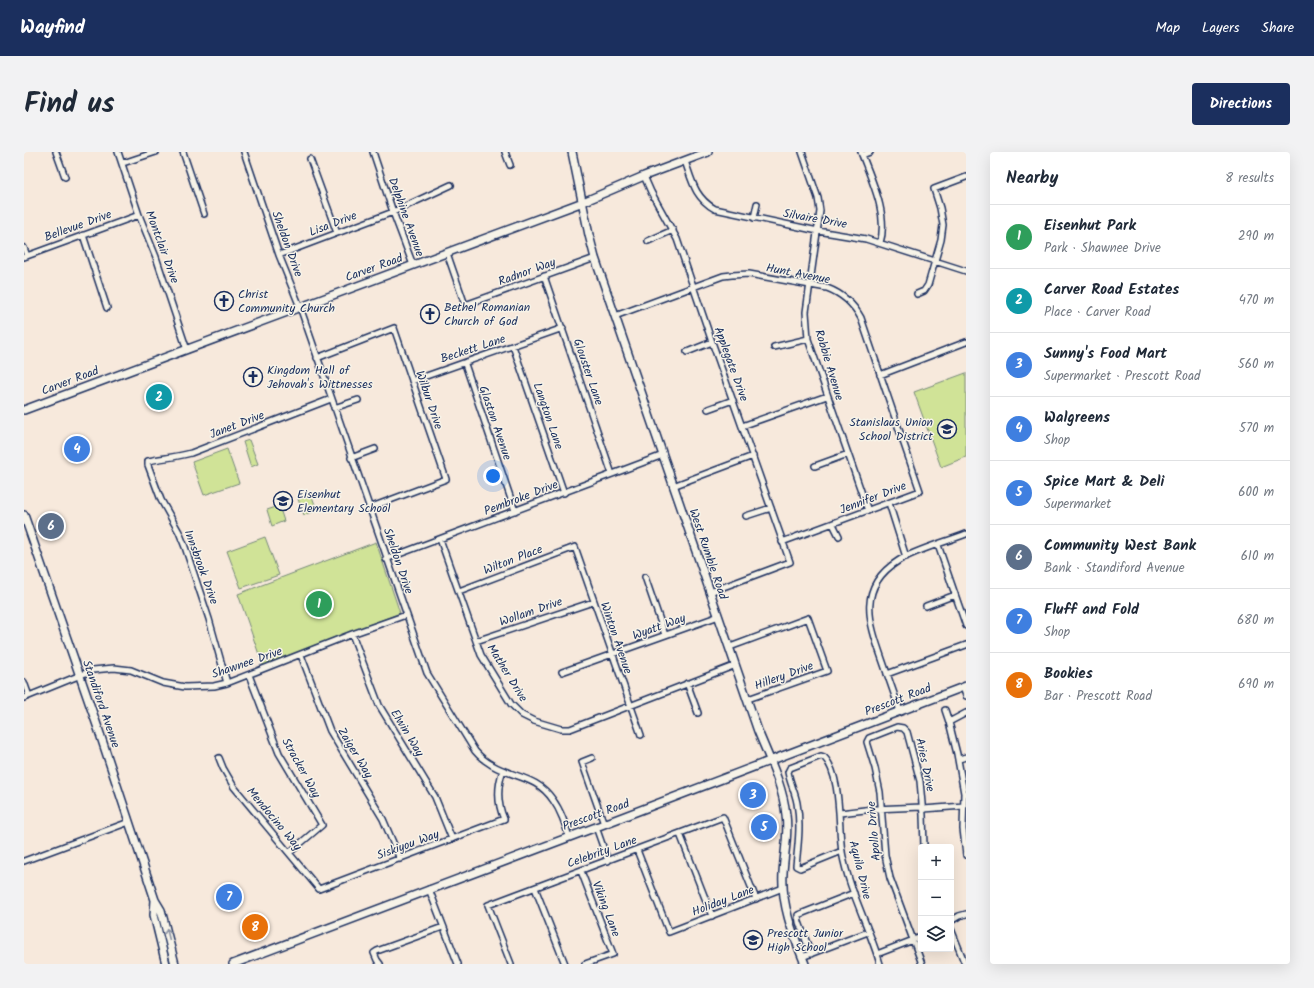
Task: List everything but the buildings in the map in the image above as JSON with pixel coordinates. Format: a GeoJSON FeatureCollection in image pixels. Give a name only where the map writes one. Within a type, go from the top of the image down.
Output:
{"type":"FeatureCollection","features":[{"type":"Feature","properties":{"kind":"street"},"geometry":{"type":"LineString","coordinates":[[56,152],[64,177]]}},
{"type":"Feature","properties":{"kind":"street","name":"Montclair Drive"},"geometry":{"type":"LineString","coordinates":[[118,152],[139,215],[156,257],[187,350]]}},
{"type":"Feature","properties":{"kind":"street"},"geometry":{"type":"LineString","coordinates":[[123,164],[156,152]]}},
{"type":"Feature","properties":{"kind":"street"},"geometry":{"type":"LineString","coordinates":[[183,152],[204,214]]}},
{"type":"Feature","properties":{"kind":"street","name":"Sheldon Drive"},"geometry":{"type":"LineString","coordinates":[[244,152],[300,307],[386,559],[427,673],[469,743],[483,760],[493,766],[527,778],[548,793],[558,807],[569,837]]}},
{"type":"Feature","properties":{"kind":"street","name":"Delphine Avenue"},"geometry":{"type":"LineString","coordinates":[[373,152],[413,265]]}},
{"type":"Feature","properties":{"kind":"street"},"geometry":{"type":"LineString","coordinates":[[505,152],[510,165]]}},
{"type":"Feature","properties":{"kind":"street","name":"West Rumble Road"},"geometry":{"type":"LineString","coordinates":[[572,152],[595,258],[758,731],[782,795],[787,817],[788,834],[784,861],[783,888],[790,925],[807,958]]}},
{"type":"Feature","properties":{"kind":"street","name":"Carver Road"},"geometry":{"type":"LineString","coordinates":[[24,410],[583,202],[644,176],[708,152]]}},
{"type":"Feature","properties":{"kind":"street","name":"Robbie Avenue"},"geometry":{"type":"LineString","coordinates":[[802,152],[819,204],[820,218],[806,312],[808,338],[868,511]]}},
{"type":"Feature","properties":{"kind":"street"},"geometry":{"type":"LineString","coordinates":[[870,152],[862,153],[883,216],[883,232],[880,243]]}},
{"type":"Feature","properties":{"kind":"street"},"geometry":{"type":"LineString","coordinates":[[310,159],[337,233]]}},
{"type":"Feature","properties":{"kind":"street","name":"Silvaire Drive"},"geometry":{"type":"LineString","coordinates":[[685,161],[696,192],[704,202],[715,209],[723,212],[818,231],[866,239],[966,271]]}},
{"type":"Feature","properties":{"kind":"street","name":"Applegate Drive"},"geometry":{"type":"LineString","coordinates":[[644,176],[651,192],[673,230],[790,562],[710,592]]}},
{"type":"Feature","properties":{"kind":"street"},"geometry":{"type":"LineString","coordinates":[[917,294],[924,292],[926,288],[941,240],[943,225],[940,208],[934,189],[966,177]]}},
{"type":"Feature","properties":{"kind":"street","name":"Lisa Drive"},"geometry":{"type":"LineString","coordinates":[[280,255],[393,212],[451,185]]}},
{"type":"Feature","properties":{"kind":"street"},"geometry":{"type":"LineString","coordinates":[[754,218],[757,204]]}},
{"type":"Feature","properties":{"kind":"street","name":"Bellevue Drive"},"geometry":{"type":"LineString","coordinates":[[25,257],[139,215]]}},
{"type":"Feature","properties":{"kind":"street"},"geometry":{"type":"LineString","coordinates":[[648,241],[673,230]]}},
{"type":"Feature","properties":{"kind":"street"},"geometry":{"type":"LineString","coordinates":[[83,235],[107,308]]}},
{"type":"Feature","properties":{"kind":"street"},"geometry":{"type":"LineString","coordinates":[[24,248],[25,257]]}},
{"type":"Feature","properties":{"kind":"street","name":"Radnor Way"},"geometry":{"type":"LineString","coordinates":[[447,253],[465,305],[595,258]]}},
{"type":"Feature","properties":{"kind":"street","name":"Hunt Avenue"},"geometry":{"type":"LineString","coordinates":[[615,316],[723,276],[741,274],[810,285],[834,291],[846,298],[852,304],[860,318],[920,491]]}},
{"type":"Feature","properties":{"kind":"street","name":"Glouster Lane"},"geometry":{"type":"LineString","coordinates":[[544,276],[612,474]]}},
{"type":"Feature","properties":{"kind":"street","name":"Wilbur Drive"},"geometry":{"type":"LineString","coordinates":[[317,358],[394,328],[446,479],[369,508]]}},
{"type":"Feature","properties":{"kind":"street","name":"Beckett Lane"},"geometry":{"type":"LineString","coordinates":[[412,381],[434,372],[465,364],[563,328]]}},
{"type":"Feature","properties":{"kind":"street"},"geometry":{"type":"LineString","coordinates":[[774,348],[808,338]]}},
{"type":"Feature","properties":{"kind":"street"},"geometry":{"type":"LineString","coordinates":[[687,352],[712,342]]}},
{"type":"Feature","properties":{"kind":"street"},"geometry":{"type":"LineString","coordinates":[[880,375],[966,342]]}},
{"type":"Feature","properties":{"kind":"street","name":"Langton Lane"},"geometry":{"type":"LineString","coordinates":[[514,346],[564,493]]}},
{"type":"Feature","properties":{"kind":"street","name":"Glaston Avenue"},"geometry":{"type":"LineString","coordinates":[[465,364],[515,511]]}},
{"type":"Feature","properties":{"kind":"street"},"geometry":{"type":"LineString","coordinates":[[742,426],[827,396]]}},
{"type":"Feature","properties":{"kind":"street","name":"Janet Drive"},"geometry":{"type":"LineString","coordinates":[[148,461],[191,453],[331,399]]}},
{"type":"Feature","properties":{"kind":"street"},"geometry":{"type":"LineString","coordinates":[[334,408],[358,400]]}},
{"type":"Feature","properties":{"kind":"street"},"geometry":{"type":"LineString","coordinates":[[708,409],[733,400]]}},
{"type":"Feature","properties":{"kind":"street"},"geometry":{"type":"LineString","coordinates":[[351,458],[375,449]]}},
{"type":"Feature","properties":{"kind":"street"},"geometry":{"type":"LineString","coordinates":[[815,466],[848,454]]}},
{"type":"Feature","properties":{"kind":"street","name":"Pembroke Drive"},"geometry":{"type":"LineString","coordinates":[[386,559],[663,455]]}},
{"type":"Feature","properties":{"kind":"street"},"geometry":{"type":"LineString","coordinates":[[673,486],[753,456]]}},
{"type":"Feature","properties":{"kind":"street","name":"Innsbrook Drive"},"geometry":{"type":"LineString","coordinates":[[148,461],[148,465],[161,500],[179,532],[185,547],[209,619],[227,683]]}},
{"type":"Feature","properties":{"kind":"street","name":"Jennifer Drive"},"geometry":{"type":"LineString","coordinates":[[782,542],[920,491]]}},
{"type":"Feature","properties":{"kind":"street"},"geometry":{"type":"LineString","coordinates":[[888,503],[906,557]]}},
{"type":"Feature","properties":{"kind":"street"},"geometry":{"type":"LineString","coordinates":[[746,516],[771,508]]}},
{"type":"Feature","properties":{"kind":"street","name":"Standiford Avenue"},"geometry":{"type":"LineString","coordinates":[[24,515],[155,900],[161,910],[175,964]]}},
{"type":"Feature","properties":{"kind":"street","name":"Jennifer Drive"},"geometry":{"type":"LineString","coordinates":[[833,524],[838,536]]}},
{"type":"Feature","properties":{"kind":"street"},"geometry":{"type":"LineString","coordinates":[[900,711],[871,626],[869,617],[872,593],[879,578],[891,566],[906,557],[966,534]]}},
{"type":"Feature","properties":{"kind":"street","name":"Mather Drive"},"geometry":{"type":"LineString","coordinates":[[440,539],[481,655],[511,704],[522,715],[534,721],[564,730],[570,729],[736,665]]}},
{"type":"Feature","properties":{"kind":"street"},"geometry":{"type":"LineString","coordinates":[[938,545],[966,626]]}},
{"type":"Feature","properties":{"kind":"street","name":"Wilton Place"},"geometry":{"type":"LineString","coordinates":[[459,591],[574,547]]}},
{"type":"Feature","properties":{"kind":"street","name":"Winton Avenue"},"geometry":{"type":"LineString","coordinates":[[574,547],[611,654],[641,734]]}},
{"type":"Feature","properties":{"kind":"street"},"geometry":{"type":"LineString","coordinates":[[645,577],[665,635]]}},
{"type":"Feature","properties":{"kind":"street"},"geometry":{"type":"LineString","coordinates":[[926,606],[955,595]]}},
{"type":"Feature","properties":{"kind":"street","name":"Wollam Drive"},"geometry":{"type":"LineString","coordinates":[[476,641],[593,602]]}},
{"type":"Feature","properties":{"kind":"street","name":"Shawnee Drive"},"geometry":{"type":"LineString","coordinates":[[27,696],[93,670],[114,668],[131,670],[163,683],[173,685],[199,687],[227,683],[352,634],[406,615]]}},
{"type":"Feature","properties":{"kind":"street","name":"Wyatt Way"},"geometry":{"type":"LineString","coordinates":[[562,672],[719,616]]}},
{"type":"Feature","properties":{"kind":"street","name":"Hillery Drive"},"geometry":{"type":"LineString","coordinates":[[730,647],[808,618],[827,671],[748,699]]}},
{"type":"Feature","properties":{"kind":"street","name":"Elwin Way"},"geometry":{"type":"LineString","coordinates":[[352,634],[379,705],[435,797],[452,839]]}},
{"type":"Feature","properties":{"kind":"street"},"geometry":{"type":"LineString","coordinates":[[887,674],[966,645]]}},
{"type":"Feature","properties":{"kind":"street","name":"Zaiger Way"},"geometry":{"type":"LineString","coordinates":[[301,655],[330,731],[383,818],[400,859]]}},
{"type":"Feature","properties":{"kind":"street","name":"Stracker Way"},"geometry":{"type":"LineString","coordinates":[[249,675],[279,754],[322,825],[289,853]]}},
{"type":"Feature","properties":{"kind":"street"},"geometry":{"type":"LineString","coordinates":[[24,682],[27,696]]}},
{"type":"Feature","properties":{"kind":"street"},"geometry":{"type":"LineString","coordinates":[[686,684],[698,713]]}},
{"type":"Feature","properties":{"kind":"street"},"geometry":{"type":"LineString","coordinates":[[964,686],[966,696]]}},
{"type":"Feature","properties":{"kind":"street","name":"Prescott Road"},"geometry":{"type":"LineString","coordinates":[[233,964],[964,686]]}},
{"type":"Feature","properties":{"kind":"street"},"geometry":{"type":"LineString","coordinates":[[945,710],[959,759],[964,792],[965,803],[963,829],[966,854]]}},
{"type":"Feature","properties":{"kind":"street"},"geometry":{"type":"LineString","coordinates":[[949,722],[966,712]]}},
{"type":"Feature","properties":{"kind":"street","name":"Aries Drive"},"geometry":{"type":"LineString","coordinates":[[867,740],[897,727],[906,729],[918,770],[923,808],[924,844]]}},
{"type":"Feature","properties":{"kind":"street","name":"Apollo Drive"},"geometry":{"type":"LineString","coordinates":[[867,740],[878,779],[882,808],[885,855],[890,878],[922,964]]}},
{"type":"Feature","properties":{"kind":"street","name":"Aquila Drive"},"geometry":{"type":"LineString","coordinates":[[842,851],[800,868],[796,866],[799,840],[799,816],[789,775],[790,768],[818,757],[824,757],[829,765],[834,778],[840,813],[842,851],[854,892],[880,964]]}},
{"type":"Feature","properties":{"kind":"street"},"geometry":{"type":"LineString","coordinates":[[959,759],[966,757]]}},
{"type":"Feature","properties":{"kind":"street","name":"Mendocino Way"},"geometry":{"type":"LineString","coordinates":[[219,758],[234,787],[319,889]]}},
{"type":"Feature","properties":{"kind":"street"},"geometry":{"type":"LineString","coordinates":[[592,758],[582,762],[604,824]]}},
{"type":"Feature","properties":{"kind":"street","name":"Siskiyou Way"},"geometry":{"type":"LineString","coordinates":[[319,889],[504,819],[499,805],[498,795],[503,770]]}},
{"type":"Feature","properties":{"kind":"street"},"geometry":{"type":"LineString","coordinates":[[840,813],[882,808],[923,808],[965,803]]}},
{"type":"Feature","properties":{"kind":"street","name":"Celebrity Lane"},"geometry":{"type":"LineString","coordinates":[[511,964],[488,905],[723,817],[756,899]]}},
{"type":"Feature","properties":{"kind":"street"},"geometry":{"type":"LineString","coordinates":[[24,861],[129,822]]}},
{"type":"Feature","properties":{"kind":"street"},"geometry":{"type":"LineString","coordinates":[[596,827],[608,861]]}},
{"type":"Feature","properties":{"kind":"street"},"geometry":{"type":"LineString","coordinates":[[680,834],[712,916]]}},
{"type":"Feature","properties":{"kind":"street","name":"Holiday Lane"},"geometry":{"type":"LineString","coordinates":[[637,850],[670,932],[783,888]]}},
{"type":"Feature","properties":{"kind":"street","name":"Viking Lane"},"geometry":{"type":"LineString","coordinates":[[581,871],[613,954],[585,964]]}},
{"type":"Feature","properties":{"kind":"street"},"geometry":{"type":"LineString","coordinates":[[535,888],[565,964]]}},
{"type":"Feature","properties":{"kind":"street"},"geometry":{"type":"LineString","coordinates":[[429,889],[458,964]]}},
{"type":"Feature","properties":{"kind":"street"},"geometry":{"type":"LineString","coordinates":[[854,892],[798,916],[807,958],[868,932]]}},
{"type":"Feature","properties":{"kind":"street","name":"Standiford Avenue"},"geometry":{"type":"LineString","coordinates":[[155,900],[154,915],[166,964]]}},
{"type":"Feature","properties":{"kind":"street"},"geometry":{"type":"LineString","coordinates":[[954,919],[966,914]]}},
{"type":"Feature","properties":{"kind":"street"},"geometry":{"type":"LineString","coordinates":[[380,964],[374,953],[380,949],[444,927]]}},
{"type":"Feature","properties":{"kind":"street"},"geometry":{"type":"LineString","coordinates":[[954,936],[966,964]]}},
{"type":"Feature","properties":{"kind":"street"},"geometry":{"type":"LineString","coordinates":[[877,954],[918,938]]}},
{"type":"Feature","properties":{"kind":"green space","name":"Stanislaus Union School District"},"geometry":{"type":"Polygon","coordinates":[[[966,373],[966,457],[941,467],[914,392],[966,373]]]}},
{"type":"Feature","properties":{"kind":"green space"},"geometry":{"type":"Polygon","coordinates":[[[249,440],[258,464],[251,467],[243,442],[249,440]]]}},
{"type":"Feature","properties":{"kind":"green space"},"geometry":{"type":"Polygon","coordinates":[[[227,449],[239,483],[204,495],[192,462],[227,449]]]}},
{"type":"Feature","properties":{"kind":"green space"},"geometry":{"type":"Polygon","coordinates":[[[311,494],[317,510],[304,515],[298,499],[311,494]]]}},
{"type":"Feature","properties":{"kind":"green space"},"geometry":{"type":"Polygon","coordinates":[[[279,506],[284,521],[272,526],[267,510],[279,506]]]}},
{"type":"Feature","properties":{"kind":"green space"},"geometry":{"type":"Polygon","coordinates":[[[265,537],[279,575],[241,588],[227,551],[265,537]]]}},
{"type":"Feature","properties":{"kind":"green space"},"geometry":{"type":"Polygon","coordinates":[[[376,542],[400,613],[263,666],[238,594],[376,542]]]}},
{"type":"Feature","properties":{"kind":"place","name":"Christ Community Church"},"geometry":{"type":"Point","coordinates":[224,301]}},
{"type":"Feature","properties":{"kind":"place","name":"Bethel Romanian Church of God"},"geometry":{"type":"Point","coordinates":[430,314]}},
{"type":"Feature","properties":{"kind":"place","name":"Kingdom Hall of Jehovah's Wittnesses"},"geometry":{"type":"Point","coordinates":[253,377]}},
{"type":"Feature","properties":{"kind":"place","name":"Carver Road Estates"},"geometry":{"type":"Point","coordinates":[159,397]}},
{"type":"Feature","properties":{"kind":"place","name":"Stanislaus Union School District"},"geometry":{"type":"Point","coordinates":[947,429]}},
{"type":"Feature","properties":{"kind":"place","name":"Walgreens"},"geometry":{"type":"Point","coordinates":[77,449]}},
{"type":"Feature","properties":{"kind":"place","name":"Eisenhut Elementary School"},"geometry":{"type":"Point","coordinates":[283,501]}},
{"type":"Feature","properties":{"kind":"place","name":"Community West Bank"},"geometry":{"type":"Point","coordinates":[51,526]}},
{"type":"Feature","properties":{"kind":"place","name":"Eisenhut Park"},"geometry":{"type":"Point","coordinates":[319,604]}},
{"type":"Feature","properties":{"kind":"place","name":"Sunny's Food Mart"},"geometry":{"type":"Point","coordinates":[753,795]}},
{"type":"Feature","properties":{"kind":"place","name":"Spice Mart & Deli"},"geometry":{"type":"Point","coordinates":[764,827]}},
{"type":"Feature","properties":{"kind":"place","name":"Fluff and Fold"},"geometry":{"type":"Point","coordinates":[229,897]}},
{"type":"Feature","properties":{"kind":"place","name":"Bookies"},"geometry":{"type":"Point","coordinates":[255,927]}},
{"type":"Feature","properties":{"kind":"place","name":"Prescott Junior High School"},"geometry":{"type":"Point","coordinates":[753,940]}}]}
